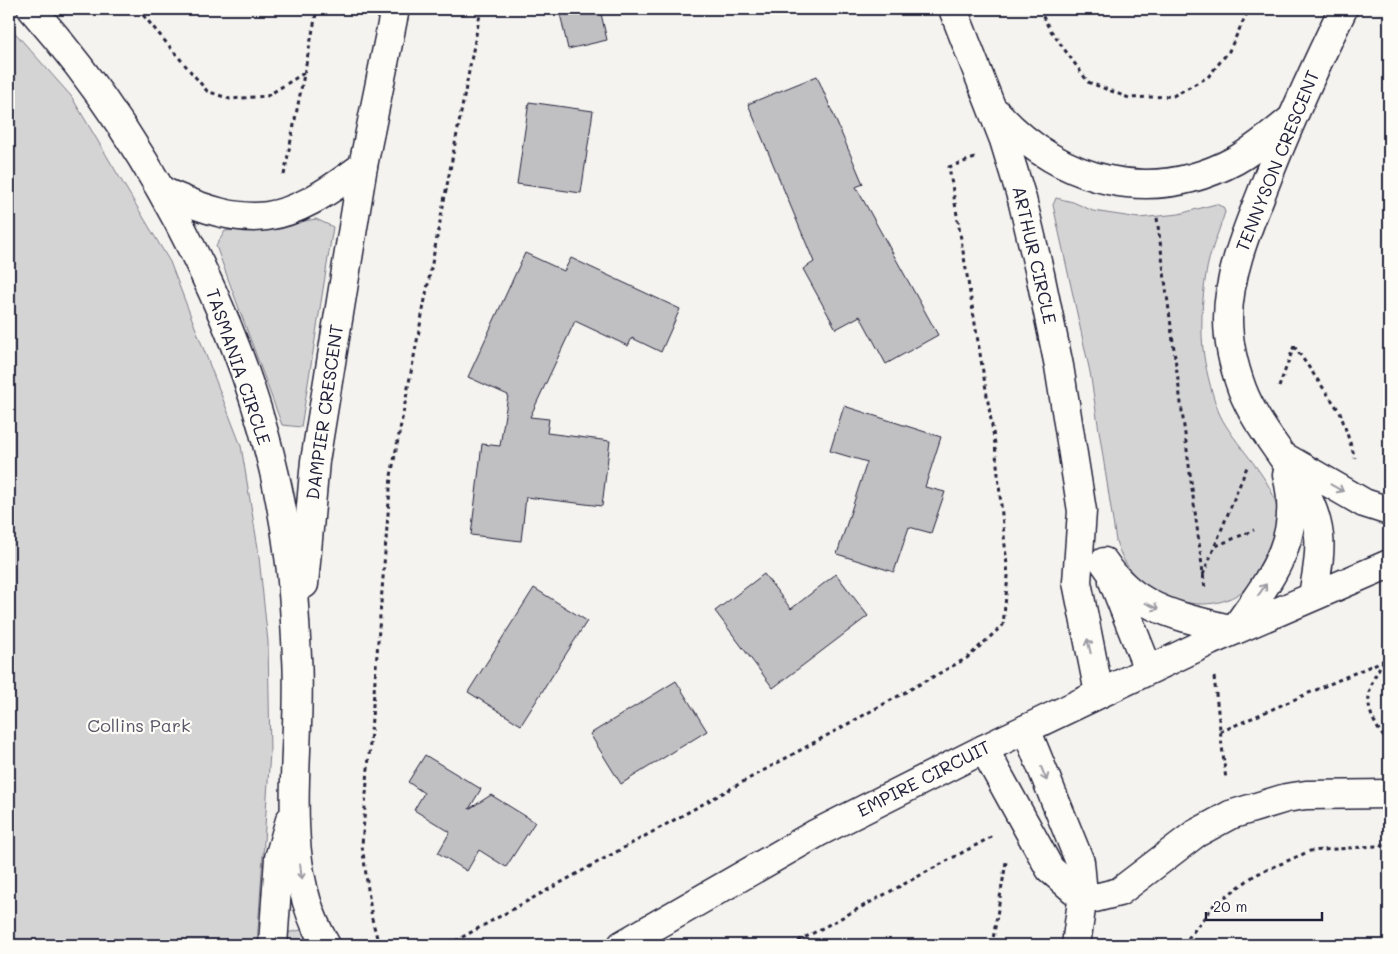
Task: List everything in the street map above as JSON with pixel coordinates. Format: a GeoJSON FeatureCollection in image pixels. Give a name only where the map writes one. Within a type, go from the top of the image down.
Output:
{"type":"FeatureCollection","features":[{"type":"Feature","properties":{"kind":"street","name":"TASMANIA CIRCLE"},"geometry":{"type":"LineString","coordinates":[[32,9],[59,39],[109,105],[162,192],[208,282],[254,402],[271,468],[289,556],[298,660],[294,806],[306,904],[311,920],[326,945]]}},
{"type":"Feature","properties":{"kind":"street","name":"DAMPIER CRESCENT"},"geometry":{"type":"LineString","coordinates":[[298,660],[315,461],[363,166],[395,9]]}},
{"type":"Feature","properties":{"kind":"street","name":"ARTHUR CIRCLE"},"geometry":{"type":"LineString","coordinates":[[953,9],[1007,148],[1022,199],[1058,357],[1082,511],[1078,582],[1100,693]]}},
{"type":"Feature","properties":{"kind":"street","name":"TENNYSON CRESCENT"},"geometry":{"type":"LineString","coordinates":[[1313,596],[1319,551],[1317,524],[1304,490],[1262,431],[1242,390],[1233,361],[1228,317],[1232,288],[1244,236],[1290,120],[1343,9]]}},
{"type":"Feature","properties":{"kind":"street"},"geometry":{"type":"LineString","coordinates":[[991,107],[1029,143],[1060,163],[1112,181],[1153,184],[1181,181],[1221,167],[1251,151],[1290,120]]}},
{"type":"Feature","properties":{"kind":"street"},"geometry":{"type":"LineString","coordinates":[[162,192],[198,207],[227,216],[256,218],[277,215],[304,206],[330,191],[363,166]]}},
{"type":"Feature","properties":{"kind":"street"},"geometry":{"type":"LineString","coordinates":[[1280,454],[1364,503],[1389,511]]}},
{"type":"Feature","properties":{"kind":"street","name":"TENNYSON CRESCENT"},"geometry":{"type":"LineString","coordinates":[[1234,630],[1280,563],[1288,539],[1292,514],[1291,490],[1280,454]]}},
{"type":"Feature","properties":{"kind":"street","name":"ARTHUR CIRCLE"},"geometry":{"type":"LineString","coordinates":[[1082,511],[1148,669]]}},
{"type":"Feature","properties":{"kind":"street"},"geometry":{"type":"LineString","coordinates":[[1104,562],[1125,588],[1144,602],[1179,616],[1209,633]]}},
{"type":"Feature","properties":{"kind":"street","name":"EMPIRE CIRCUIT"},"geometry":{"type":"LineString","coordinates":[[622,945],[817,833],[1148,669],[1209,633],[1234,630],[1389,564]]}},
{"type":"Feature","properties":{"kind":"street"},"geometry":{"type":"LineString","coordinates":[[1026,729],[1076,849],[1082,874],[1083,894],[1076,945]]}},
{"type":"Feature","properties":{"kind":"street"},"geometry":{"type":"LineString","coordinates":[[984,749],[1050,869],[1065,884],[1083,894],[1096,898],[1119,892],[1195,834],[1230,815],[1278,800],[1306,795],[1389,794]]}},
{"type":"Feature","properties":{"kind":"street","name":"TASMANIA CIRCLE"},"geometry":{"type":"LineString","coordinates":[[273,945],[279,858],[294,806]]}},
{"type":"Feature","properties":{"kind":"path"},"geometry":{"type":"LineString","coordinates":[[138,9],[207,91],[230,99],[267,96],[304,73]]}},
{"type":"Feature","properties":{"kind":"path"},"geometry":{"type":"LineString","coordinates":[[277,215],[318,9]]}},
{"type":"Feature","properties":{"kind":"path"},"geometry":{"type":"LineString","coordinates":[[379,945],[372,918],[362,845],[391,476],[481,9]]}},
{"type":"Feature","properties":{"kind":"path"},"geometry":{"type":"LineString","coordinates":[[1039,9],[1049,28],[1088,82],[1129,98],[1173,96],[1208,76],[1229,51],[1249,9]]}},
{"type":"Feature","properties":{"kind":"path"},"geometry":{"type":"LineString","coordinates":[[448,945],[967,658],[1003,625],[1008,576],[995,444],[948,167],[1007,148]]}},
{"type":"Feature","properties":{"kind":"path"},"geometry":{"type":"LineString","coordinates":[[1153,184],[1230,815]]}},
{"type":"Feature","properties":{"kind":"path"},"geometry":{"type":"LineString","coordinates":[[1294,346],[1340,412],[1358,467]]}},
{"type":"Feature","properties":{"kind":"path"},"geometry":{"type":"LineString","coordinates":[[1220,732],[1389,658]]}},
{"type":"Feature","properties":{"kind":"path"},"geometry":{"type":"LineString","coordinates":[[1384,660],[1374,677],[1367,703],[1378,729],[1389,744]]}},
{"type":"Feature","properties":{"kind":"path"},"geometry":{"type":"LineString","coordinates":[[791,945],[996,835]]}},
{"type":"Feature","properties":{"kind":"path"},"geometry":{"type":"LineString","coordinates":[[1184,945],[1214,905],[1255,875],[1310,851],[1389,845]]}},
{"type":"Feature","properties":{"kind":"path"},"geometry":{"type":"LineString","coordinates":[[992,945],[1007,854]]}},
{"type":"Feature","properties":{"kind":"green space","name":"Collins Park"},"geometry":{"type":"Polygon","coordinates":[[[9,26],[71,96],[170,262],[241,446],[258,548],[268,642],[270,752],[257,945],[9,945],[9,26]]]}},
{"type":"Feature","properties":{"kind":"green space"},"geometry":{"type":"Polygon","coordinates":[[[1056,198],[1073,202],[1093,211],[1139,218],[1179,214],[1216,204],[1223,207],[1225,212],[1207,266],[1202,326],[1204,357],[1210,386],[1220,415],[1266,482],[1272,493],[1277,510],[1273,541],[1259,572],[1245,589],[1227,600],[1207,604],[1187,603],[1157,593],[1134,575],[1119,550],[1116,541],[1090,372],[1053,205],[1056,198]]]}},
{"type":"Feature","properties":{"kind":"green space"},"geometry":{"type":"Polygon","coordinates":[[[316,219],[333,227],[301,427],[282,425],[216,246],[225,231],[267,228],[316,219]]]}},
{"type":"Feature","properties":{"kind":"green space"},"geometry":{"type":"Polygon","coordinates":[[[301,930],[309,945],[285,945],[286,933],[301,930]]]}},
{"type":"Feature","properties":{"kind":"building"},"geometry":{"type":"Polygon","coordinates":[[[559,9],[600,9],[607,40],[568,49],[559,9]]]}},
{"type":"Feature","properties":{"kind":"building"},"geometry":{"type":"Polygon","coordinates":[[[817,76],[863,184],[856,187],[938,335],[886,364],[860,316],[836,329],[803,269],[814,262],[748,104],[817,76]]]}},
{"type":"Feature","properties":{"kind":"building"},"geometry":{"type":"Polygon","coordinates":[[[529,102],[593,111],[581,193],[517,184],[529,102]]]}},
{"type":"Feature","properties":{"kind":"building"},"geometry":{"type":"Polygon","coordinates":[[[525,253],[564,271],[571,258],[680,309],[661,352],[632,338],[628,346],[575,321],[530,417],[549,419],[547,433],[610,441],[602,506],[526,497],[521,541],[471,535],[482,444],[500,446],[508,395],[468,377],[525,253]]]}},
{"type":"Feature","properties":{"kind":"building"},"geometry":{"type":"Polygon","coordinates":[[[844,406],[941,437],[925,487],[945,492],[931,533],[909,527],[894,572],[837,554],[867,462],[830,451],[844,406]]]}},
{"type":"Feature","properties":{"kind":"building"},"geometry":{"type":"Polygon","coordinates":[[[764,574],[791,609],[836,574],[868,616],[773,688],[715,611],[764,574]]]}},
{"type":"Feature","properties":{"kind":"building"},"geometry":{"type":"Polygon","coordinates":[[[534,588],[587,621],[521,725],[468,692],[534,588]]]}},
{"type":"Feature","properties":{"kind":"building"},"geometry":{"type":"Polygon","coordinates":[[[676,681],[707,731],[621,784],[590,734],[676,681]]]}},
{"type":"Feature","properties":{"kind":"building"},"geometry":{"type":"Polygon","coordinates":[[[425,755],[481,789],[469,809],[491,795],[535,822],[506,867],[479,850],[467,871],[438,853],[450,832],[414,810],[424,793],[408,782],[425,755]]]}}]}
